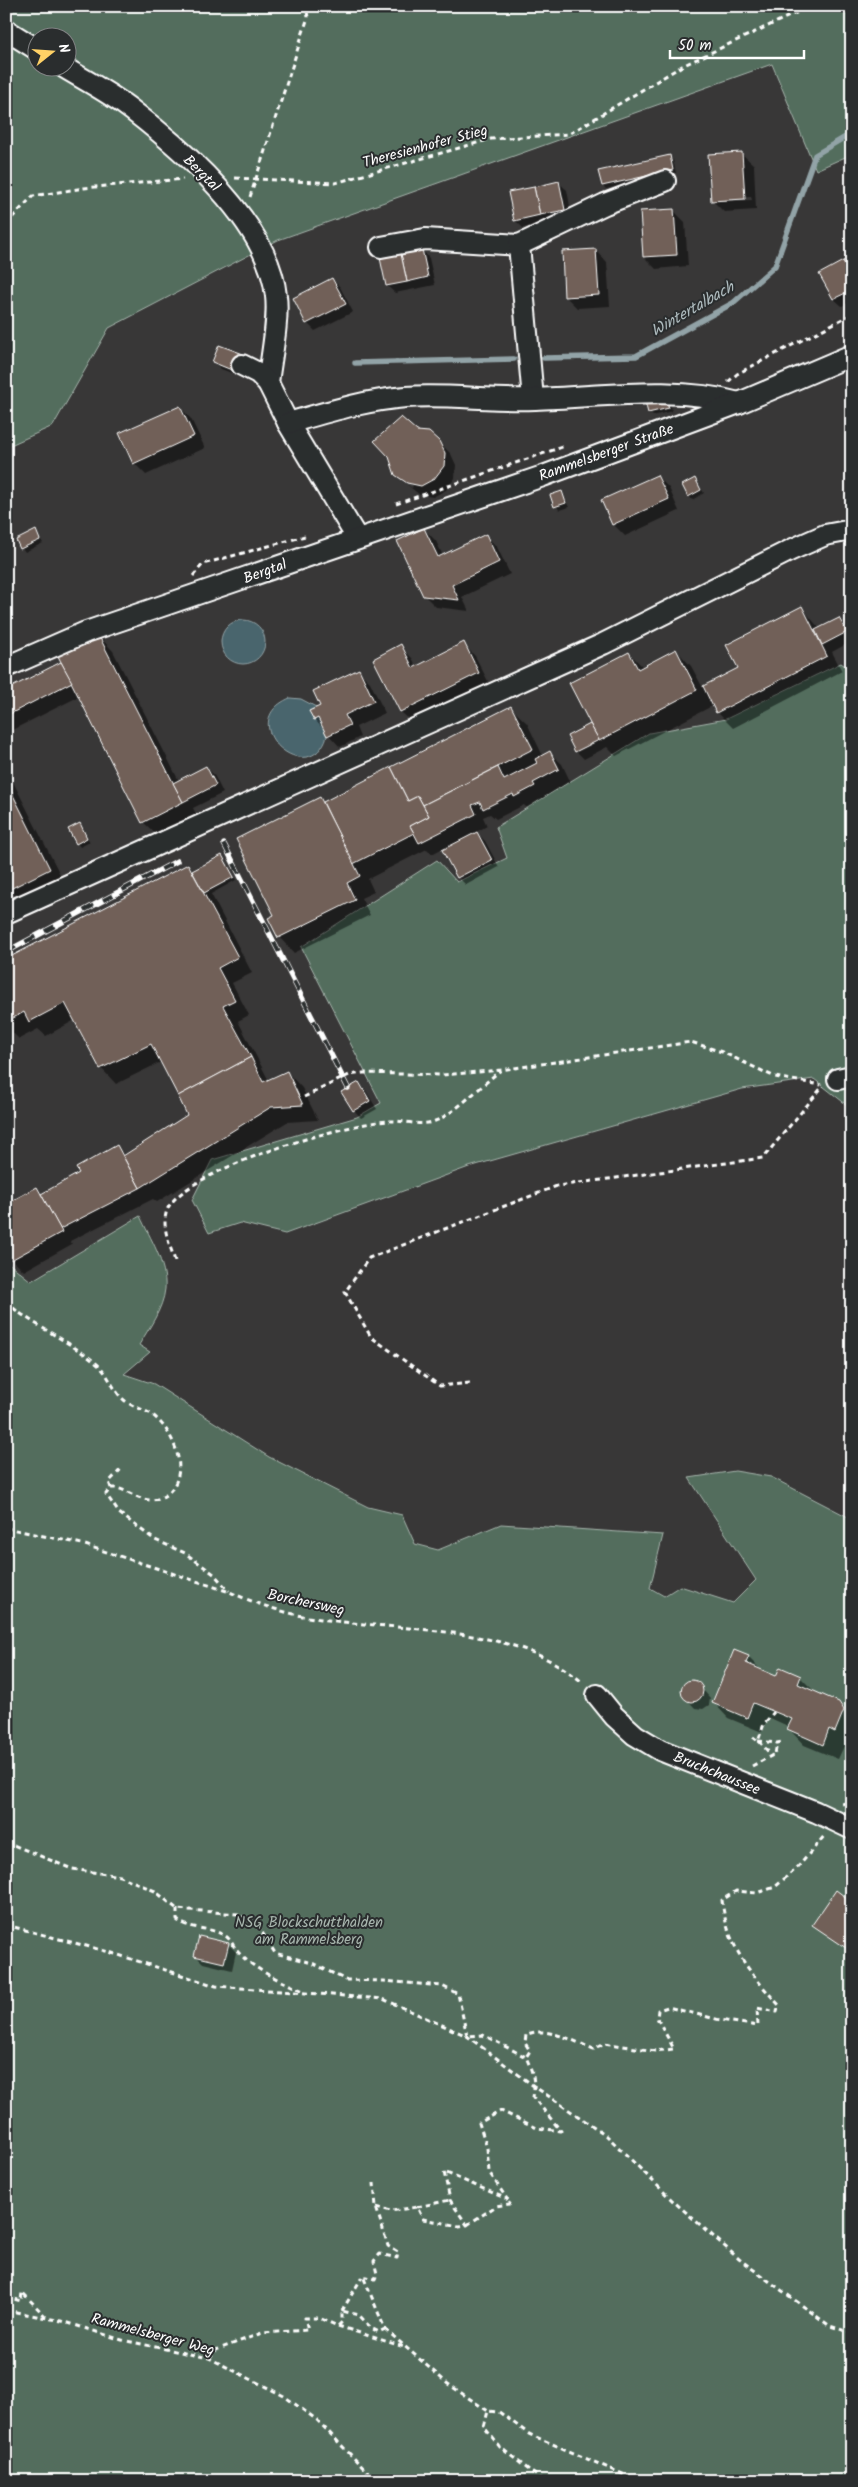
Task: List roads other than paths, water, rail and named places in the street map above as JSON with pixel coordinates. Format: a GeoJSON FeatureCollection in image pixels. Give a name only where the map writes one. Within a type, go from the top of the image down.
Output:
{"type":"FeatureCollection","features":[{"type":"Feature","properties":{"kind":"street"},"geometry":{"type":"LineString","coordinates":[[6,30],[28,44]]}},
{"type":"Feature","properties":{"kind":"street","name":"Bergtal"},"geometry":{"type":"LineString","coordinates":[[78,76],[132,110],[209,176],[244,222],[269,263],[277,297],[268,383]]}},
{"type":"Feature","properties":{"kind":"street"},"geometry":{"type":"LineString","coordinates":[[381,247],[425,239],[519,245],[605,204],[665,181]]}},
{"type":"Feature","properties":{"kind":"street"},"geometry":{"type":"LineString","coordinates":[[519,245],[533,399]]}},
{"type":"Feature","properties":{"kind":"street","name":"Rammelsberger Straße"},"geometry":{"type":"LineString","coordinates":[[357,538],[543,476],[739,403],[852,355]]}},
{"type":"Feature","properties":{"kind":"street"},"geometry":{"type":"LineString","coordinates":[[242,365],[258,373],[268,383],[288,423],[357,538]]}},
{"type":"Feature","properties":{"kind":"street"},"geometry":{"type":"LineString","coordinates":[[288,423],[339,408],[407,397],[533,399],[658,393],[711,396],[739,403]]}},
{"type":"Feature","properties":{"kind":"street"},"geometry":{"type":"LineString","coordinates":[[6,913],[603,644],[791,550],[825,536],[852,530]]}},
{"type":"Feature","properties":{"kind":"street","name":"Bergtal"},"geometry":{"type":"LineString","coordinates":[[6,667],[86,632],[357,538]]}},
{"type":"Feature","properties":{"kind":"street","name":"Bruchchaussee"},"geometry":{"type":"LineString","coordinates":[[597,1695],[614,1716],[635,1735],[660,1750],[844,1825]]}},
{"type":"Feature","properties":{"kind":"water"},"geometry":{"type":"Polygon","coordinates":[[[247,620],[259,626],[264,633],[264,651],[259,658],[252,663],[239,664],[231,661],[224,654],[221,638],[224,630],[231,623],[247,620]]]}},
{"type":"Feature","properties":{"kind":"water"},"geometry":{"type":"Polygon","coordinates":[[[290,698],[301,699],[316,707],[309,711],[314,720],[318,718],[327,736],[318,751],[305,757],[292,755],[280,747],[271,736],[268,722],[274,709],[290,698]]]}},
{"type":"Feature","properties":{"kind":"waterway","name":"Wintertalbach"},"geometry":{"type":"LineString","coordinates":[[544,358],[636,356],[733,303],[775,266],[815,155],[852,133]]}},
{"type":"Feature","properties":{"kind":"waterway","name":"Wintertalbach"},"geometry":{"type":"LineString","coordinates":[[355,363],[514,359]]}},
{"type":"Feature","properties":{"kind":"railway"},"geometry":{"type":"LineString","coordinates":[[224,844],[348,1088]]}},
{"type":"Feature","properties":{"kind":"railway"},"geometry":{"type":"LineString","coordinates":[[6,952],[177,861]]}},
{"type":"Feature","properties":{"kind":"park label","name":"NSG Blockschutthalden am Rammelsberg"},"geometry":{"type":"Point","coordinates":[309,1930]}}]}
